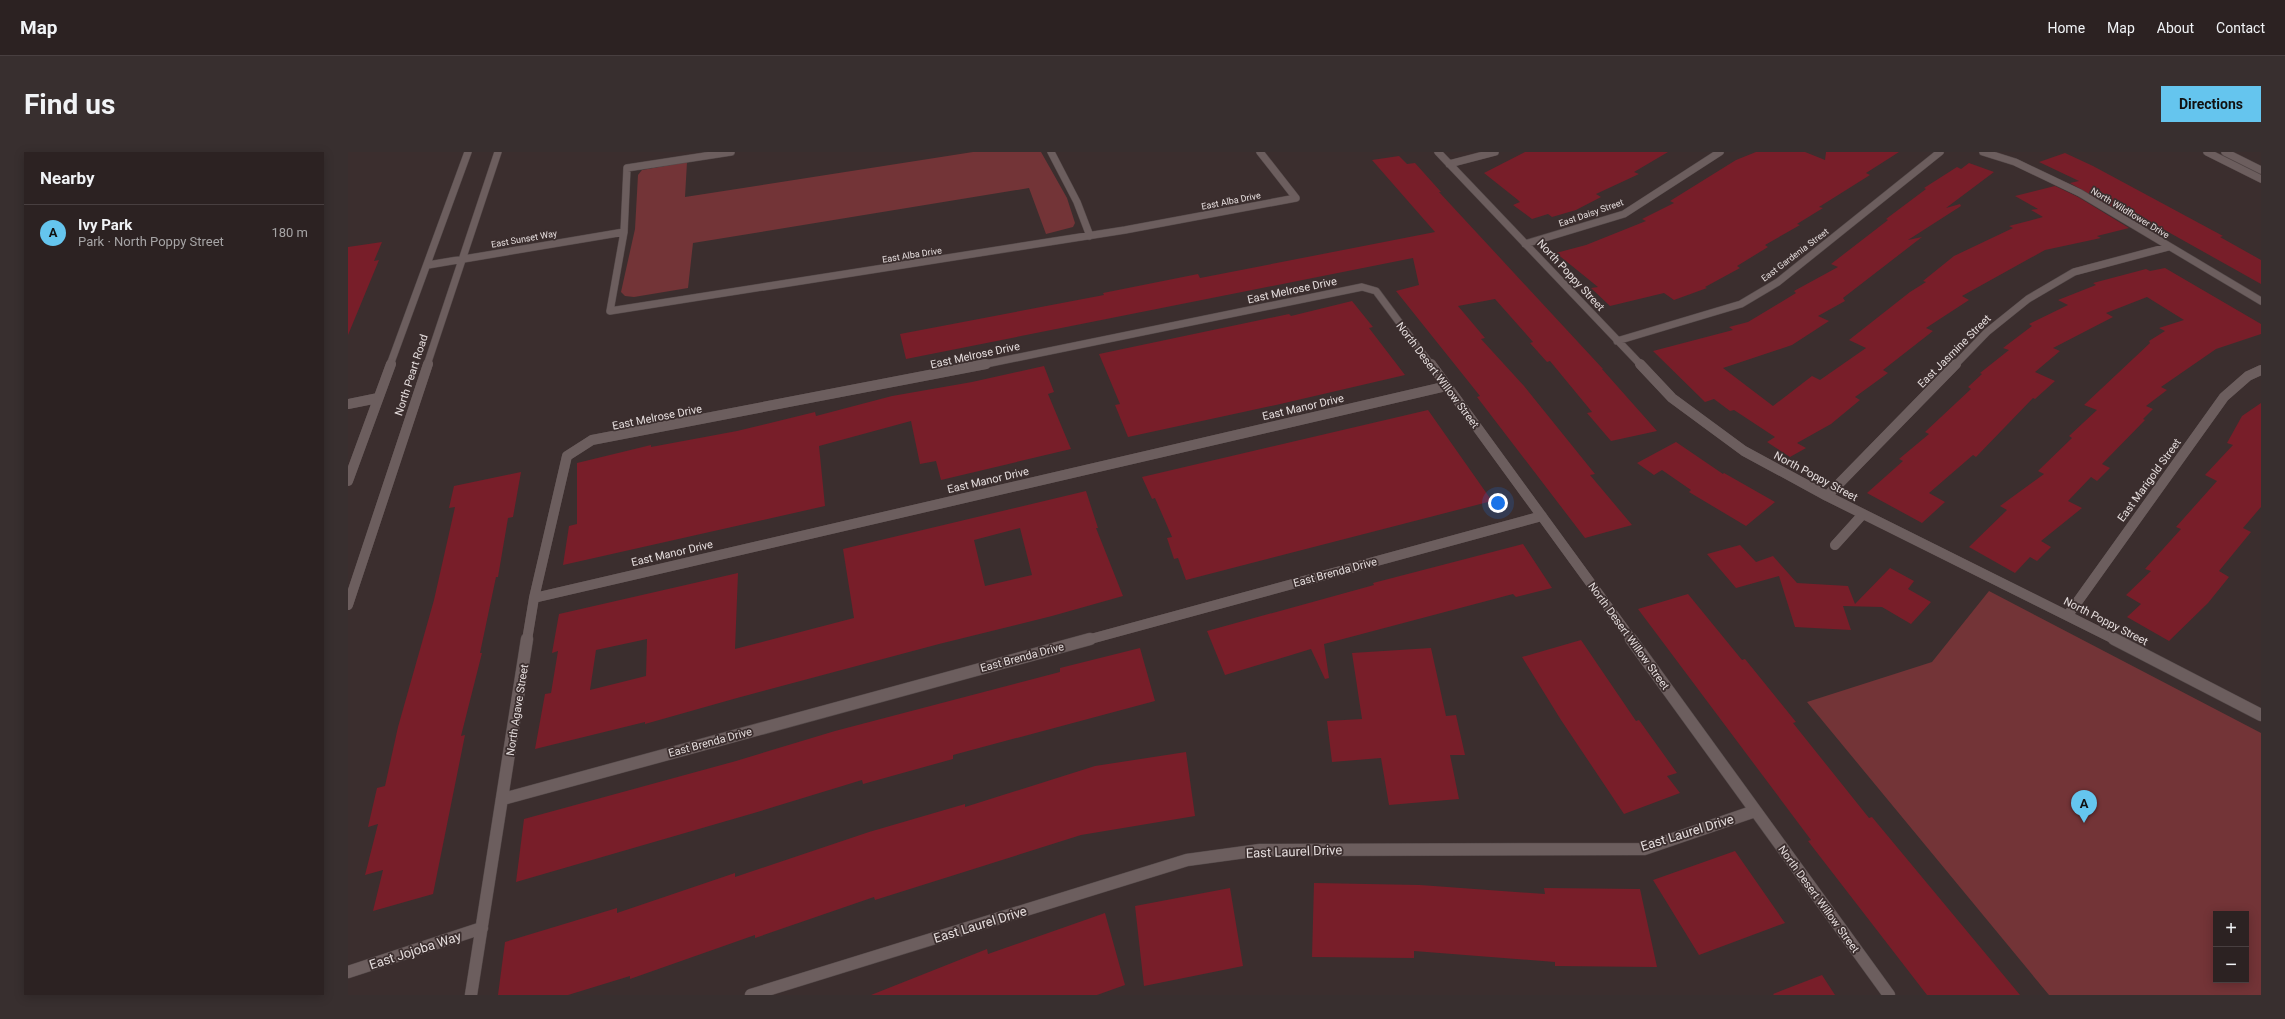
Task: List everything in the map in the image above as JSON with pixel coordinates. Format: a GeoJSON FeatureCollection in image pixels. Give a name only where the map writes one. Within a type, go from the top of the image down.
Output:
{"type":"FeatureCollection","features":[{"type":"Feature","properties":{"kind":"street","name":"North Peart Road"},"geometry":{"type":"LineString","coordinates":[[348,481],[468,152]]}},
{"type":"Feature","properties":{"kind":"street","name":"North Peart Road"},"geometry":{"type":"LineString","coordinates":[[348,605],[498,152]]}},
{"type":"Feature","properties":{"kind":"street"},"geometry":{"type":"LineString","coordinates":[[624,232],[627,168],[731,152]]}},
{"type":"Feature","properties":{"kind":"street"},"geometry":{"type":"LineString","coordinates":[[1051,152],[1077,202],[1090,236]]}},
{"type":"Feature","properties":{"kind":"street","name":"East Alba Drive"},"geometry":{"type":"LineString","coordinates":[[624,232],[610,311],[1090,236],[1296,198],[1260,152]]}},
{"type":"Feature","properties":{"kind":"street","name":"North Poppy Street"},"geometry":{"type":"LineString","coordinates":[[1438,152],[1672,398],[1744,451],[1827,496],[2068,615],[2261,715]]}},
{"type":"Feature","properties":{"kind":"street"},"geometry":{"type":"LineString","coordinates":[[1449,164],[1496,152]]}},
{"type":"Feature","properties":{"kind":"street","name":"East Daisy Street"},"geometry":{"type":"LineString","coordinates":[[1525,244],[1624,214],[1720,152]]}},
{"type":"Feature","properties":{"kind":"street","name":"East Gardenia Street"},"geometry":{"type":"LineString","coordinates":[[1617,341],[1741,304],[1778,282],[1940,152]]}},
{"type":"Feature","properties":{"kind":"street","name":"North Wildflower Drive"},"geometry":{"type":"LineString","coordinates":[[1983,152],[2015,162],[2080,193],[2168,247],[2261,301]]}},
{"type":"Feature","properties":{"kind":"street"},"geometry":{"type":"LineString","coordinates":[[2207,152],[2261,179]]}},
{"type":"Feature","properties":{"kind":"street"},"geometry":{"type":"LineString","coordinates":[[2225,152],[2261,170]]}},
{"type":"Feature","properties":{"kind":"street","name":"East Sunset Way"},"geometry":{"type":"LineString","coordinates":[[428,264],[624,232]]}},
{"type":"Feature","properties":{"kind":"street","name":"East Jasmine Street"},"geometry":{"type":"LineString","coordinates":[[1827,496],[1987,332],[2028,299],[2074,272],[2168,247]]}},
{"type":"Feature","properties":{"kind":"street","name":"North Desert Willow Street"},"geometry":{"type":"LineString","coordinates":[[1362,287],[1376,291],[1447,386],[1889,995]]}},
{"type":"Feature","properties":{"kind":"street","name":"East Melrose Drive"},"geometry":{"type":"LineString","coordinates":[[592,440],[869,388],[1362,287]]}},
{"type":"Feature","properties":{"kind":"street","name":"East Marigold Street"},"geometry":{"type":"LineString","coordinates":[[2068,615],[2224,397],[2248,376],[2261,370]]}},
{"type":"Feature","properties":{"kind":"street","name":"East Manor Drive"},"geometry":{"type":"LineString","coordinates":[[534,598],[1447,386]]}},
{"type":"Feature","properties":{"kind":"street"},"geometry":{"type":"LineString","coordinates":[[348,404],[378,398]]}},
{"type":"Feature","properties":{"kind":"street","name":"North Agave Street"},"geometry":{"type":"LineString","coordinates":[[471,995],[534,598],[567,456],[592,440]]}},
{"type":"Feature","properties":{"kind":"street"},"geometry":{"type":"LineString","coordinates":[[1835,545],[1863,514]]}},
{"type":"Feature","properties":{"kind":"street","name":"East Brenda Drive"},"geometry":{"type":"LineString","coordinates":[[503,799],[1542,516]]}},
{"type":"Feature","properties":{"kind":"street","name":"East Laurel Drive"},"geometry":{"type":"LineString","coordinates":[[751,995],[1187,860],[1260,850],[1644,849],[1755,811]]}},
{"type":"Feature","properties":{"kind":"street","name":"East Jojoba Way"},"geometry":{"type":"LineString","coordinates":[[348,972],[482,928]]}},
{"type":"Feature","properties":{"kind":"shaded area"},"geometry":{"type":"Polygon","coordinates":[[[973,152],[1041,152],[1067,198],[1075,223],[1073,227],[1046,234],[1029,188],[693,243],[688,288],[634,297],[625,296],[621,292],[635,229],[638,175],[642,170],[687,162],[685,197],[973,152]]]}},
{"type":"Feature","properties":{"kind":"shaded area"},"geometry":{"type":"Polygon","coordinates":[[[1989,591],[2261,733],[2261,995],[2049,995],[1807,702],[1932,662],[1989,591]]]}},
{"type":"Feature","properties":{"kind":"building"},"geometry":{"type":"Polygon","coordinates":[[[1525,152],[1668,152],[1634,172],[1639,174],[1596,194],[1601,197],[1576,210],[1552,217],[1548,214],[1532,219],[1513,205],[1520,202],[1518,200],[1484,173],[1525,152]]]}},
{"type":"Feature","properties":{"kind":"building"},"geometry":{"type":"Polygon","coordinates":[[[1756,152],[1805,152],[1825,160],[1826,152],[1899,152],[1866,173],[1870,175],[1819,207],[1823,208],[1797,224],[1800,225],[1765,245],[1768,247],[1737,266],[1740,268],[1705,287],[1707,288],[1674,300],[1664,293],[1610,306],[1591,288],[1598,287],[1556,253],[1586,245],[1646,221],[1642,219],[1674,203],[1670,201],[1736,160],[1756,152]]]}},
{"type":"Feature","properties":{"kind":"building"},"geometry":{"type":"Polygon","coordinates":[[[2065,153],[2093,166],[2223,236],[2220,237],[2261,260],[2261,284],[2154,224],[2143,225],[2070,183],[2079,181],[2039,162],[2065,153]]]}},
{"type":"Feature","properties":{"kind":"building"},"geometry":{"type":"Polygon","coordinates":[[[1399,156],[1407,164],[1415,163],[1441,192],[1439,192],[1603,369],[1657,431],[1611,441],[1587,413],[1592,412],[1550,361],[1547,362],[1530,343],[1533,342],[1495,299],[1458,306],[1485,338],[1481,339],[1524,386],[1595,474],[1590,475],[1632,525],[1585,538],[1477,397],[1480,396],[1396,291],[1419,285],[1413,258],[906,359],[900,334],[1104,295],[1103,293],[1198,274],[1200,278],[1435,232],[1372,160],[1399,156]]]}},
{"type":"Feature","properties":{"kind":"building"},"geometry":{"type":"Polygon","coordinates":[[[1969,163],[1994,172],[1946,208],[1960,204],[1961,206],[1908,240],[1922,237],[1843,298],[1845,301],[1818,316],[1829,321],[1792,345],[1723,368],[1773,406],[1812,376],[1820,380],[1866,348],[1849,340],[1910,292],[1926,282],[1923,281],[1954,256],[2013,228],[2009,226],[2043,217],[2031,210],[2038,209],[2015,196],[2055,186],[2078,197],[2129,228],[2097,236],[2101,238],[2045,250],[1962,296],[1969,300],[1926,328],[1933,331],[1883,370],[1888,373],[1855,397],[1860,400],[1831,424],[1797,443],[1806,448],[1790,457],[1767,442],[1775,437],[1734,410],[1730,411],[1714,399],[1705,402],[1653,351],[1733,330],[1729,327],[1748,322],[1796,293],[1794,291],[1838,267],[1831,264],[1888,220],[1886,219],[1926,189],[1924,188],[1957,167],[1961,169],[1969,163]]]}},
{"type":"Feature","properties":{"kind":"building"},"geometry":{"type":"Polygon","coordinates":[[[382,242],[374,261],[379,260],[348,335],[348,247],[382,242]]]}},
{"type":"Feature","properties":{"kind":"building"},"geometry":{"type":"Polygon","coordinates":[[[2165,268],[2261,324],[2261,334],[2216,349],[2161,387],[2167,390],[2146,406],[2153,409],[2143,419],[2145,420],[2102,464],[2110,468],[2097,481],[2091,477],[2068,501],[2082,508],[2041,541],[2051,547],[2037,561],[2030,557],[2015,573],[1969,547],[2007,510],[2000,506],[2044,474],[2038,471],[2072,438],[2069,436],[2097,410],[2084,405],[2150,343],[2149,341],[2165,331],[2159,328],[2184,320],[2147,297],[2106,313],[2113,317],[2053,348],[2060,351],[2035,372],[2055,381],[2035,399],[2033,398],[1976,457],[1973,455],[1929,493],[1945,502],[1922,523],[1867,493],[1903,461],[1899,459],[1929,434],[1925,432],[1971,389],[1968,387],[1982,374],[1980,373],[2009,350],[2003,348],[2032,326],[2029,324],[2068,305],[2058,300],[2096,285],[2093,283],[2146,269],[2150,271],[2165,268]]]}},
{"type":"Feature","properties":{"kind":"building"},"geometry":{"type":"Polygon","coordinates":[[[1352,301],[1373,327],[1369,328],[1405,375],[1128,437],[1115,405],[1120,404],[1099,354],[1289,314],[1291,316],[1352,301]]]}},
{"type":"Feature","properties":{"kind":"building"},"geometry":{"type":"Polygon","coordinates":[[[1044,366],[1054,392],[1048,394],[1071,449],[941,480],[936,461],[920,464],[911,421],[819,446],[825,506],[563,565],[569,526],[577,524],[577,463],[651,445],[651,447],[737,431],[815,412],[816,416],[892,396],[972,382],[1044,366]]]}},
{"type":"Feature","properties":{"kind":"building"},"geometry":{"type":"Polygon","coordinates":[[[2261,403],[2261,507],[2243,528],[2251,532],[2219,571],[2229,577],[2208,603],[2169,641],[2127,617],[2141,604],[2126,595],[2151,571],[2145,569],[2181,529],[2176,527],[2217,481],[2205,475],[2233,445],[2227,443],[2242,416],[2261,403]]]}},
{"type":"Feature","properties":{"kind":"building"},"geometry":{"type":"Polygon","coordinates":[[[1428,410],[1492,501],[1186,580],[1178,558],[1174,559],[1167,538],[1172,537],[1155,498],[1152,499],[1142,477],[1428,410]]]}},
{"type":"Feature","properties":{"kind":"building"},"geometry":{"type":"Polygon","coordinates":[[[1676,442],[1723,474],[1724,473],[1775,502],[1746,526],[1689,492],[1691,490],[1662,470],[1654,475],[1637,463],[1676,442]]]}},
{"type":"Feature","properties":{"kind":"building"},"geometry":{"type":"Polygon","coordinates":[[[521,472],[513,517],[508,518],[498,577],[496,577],[480,653],[482,653],[461,736],[465,735],[433,894],[373,911],[383,870],[365,875],[378,824],[368,827],[377,788],[385,786],[398,727],[434,600],[455,507],[449,508],[454,486],[521,472]]]}},
{"type":"Feature","properties":{"kind":"building"},"geometry":{"type":"Polygon","coordinates":[[[1086,491],[1098,528],[1096,528],[1123,596],[737,698],[645,724],[645,722],[535,749],[545,694],[551,693],[558,651],[552,653],[559,614],[738,573],[735,649],[854,618],[843,549],[1086,491]],[[1020,528],[974,540],[985,586],[1032,575],[1020,528]],[[647,639],[596,650],[590,690],[646,676],[647,639]]]}},
{"type":"Feature","properties":{"kind":"building"},"geometry":{"type":"Polygon","coordinates":[[[1523,544],[1552,588],[1516,597],[1513,594],[1324,644],[1329,678],[1325,679],[1311,649],[1225,675],[1207,631],[1374,585],[1373,583],[1523,544]]]}},
{"type":"Feature","properties":{"kind":"building"},"geometry":{"type":"Polygon","coordinates":[[[1740,545],[1756,562],[1773,556],[1797,583],[1848,586],[1855,604],[1890,568],[1914,581],[1908,589],[1931,602],[1911,624],[1882,607],[1843,606],[1851,630],[1795,627],[1779,576],[1736,588],[1707,554],[1740,545]]]}},
{"type":"Feature","properties":{"kind":"building"},"geometry":{"type":"Polygon","coordinates":[[[1688,594],[1742,660],[1745,659],[1796,722],[1793,723],[1869,818],[1872,817],[2020,995],[1927,995],[1808,841],[1811,840],[1638,609],[1688,594]]]}},
{"type":"Feature","properties":{"kind":"building"},"geometry":{"type":"Polygon","coordinates":[[[1581,640],[1636,721],[1639,720],[1677,773],[1667,776],[1680,793],[1624,814],[1561,720],[1522,657],[1581,640]]]}},
{"type":"Feature","properties":{"kind":"building"},"geometry":{"type":"Polygon","coordinates":[[[1140,648],[1155,701],[953,755],[953,759],[863,784],[862,780],[516,882],[524,819],[736,761],[835,731],[1060,672],[1060,668],[1140,648]]]}},
{"type":"Feature","properties":{"kind":"building"},"geometry":{"type":"Polygon","coordinates":[[[1431,648],[1446,716],[1456,715],[1465,755],[1450,755],[1459,799],[1389,805],[1381,758],[1332,762],[1327,721],[1362,719],[1352,653],[1431,648]]]}},
{"type":"Feature","properties":{"kind":"building"},"geometry":{"type":"Polygon","coordinates":[[[1186,752],[1195,816],[1081,835],[875,900],[874,897],[755,938],[755,935],[630,979],[630,976],[568,995],[498,995],[505,942],[617,908],[617,913],[735,873],[735,877],[869,832],[965,804],[965,807],[1095,766],[1186,752]]]}},
{"type":"Feature","properties":{"kind":"building"},"geometry":{"type":"Polygon","coordinates":[[[1735,851],[1785,923],[1699,955],[1653,880],[1735,851]]]}},
{"type":"Feature","properties":{"kind":"building"},"geometry":{"type":"Polygon","coordinates":[[[1314,883],[1420,885],[1545,894],[1544,888],[1640,889],[1657,967],[1555,966],[1555,962],[1414,951],[1414,958],[1312,957],[1314,883]]]}},
{"type":"Feature","properties":{"kind":"building"},"geometry":{"type":"Polygon","coordinates":[[[1230,888],[1243,966],[1144,986],[1135,906],[1230,888]]]}},
{"type":"Feature","properties":{"kind":"building"},"geometry":{"type":"Polygon","coordinates":[[[1105,913],[1125,985],[1097,995],[871,995],[987,949],[988,954],[1105,913]]]}},
{"type":"Feature","properties":{"kind":"building"},"geometry":{"type":"Polygon","coordinates":[[[1822,975],[1835,995],[1773,994],[1822,975]]]}},
{"type":"Feature","properties":{"kind":"place","name":"Ivy Park"},"geometry":{"type":"Point","coordinates":[2084,823]}}]}
